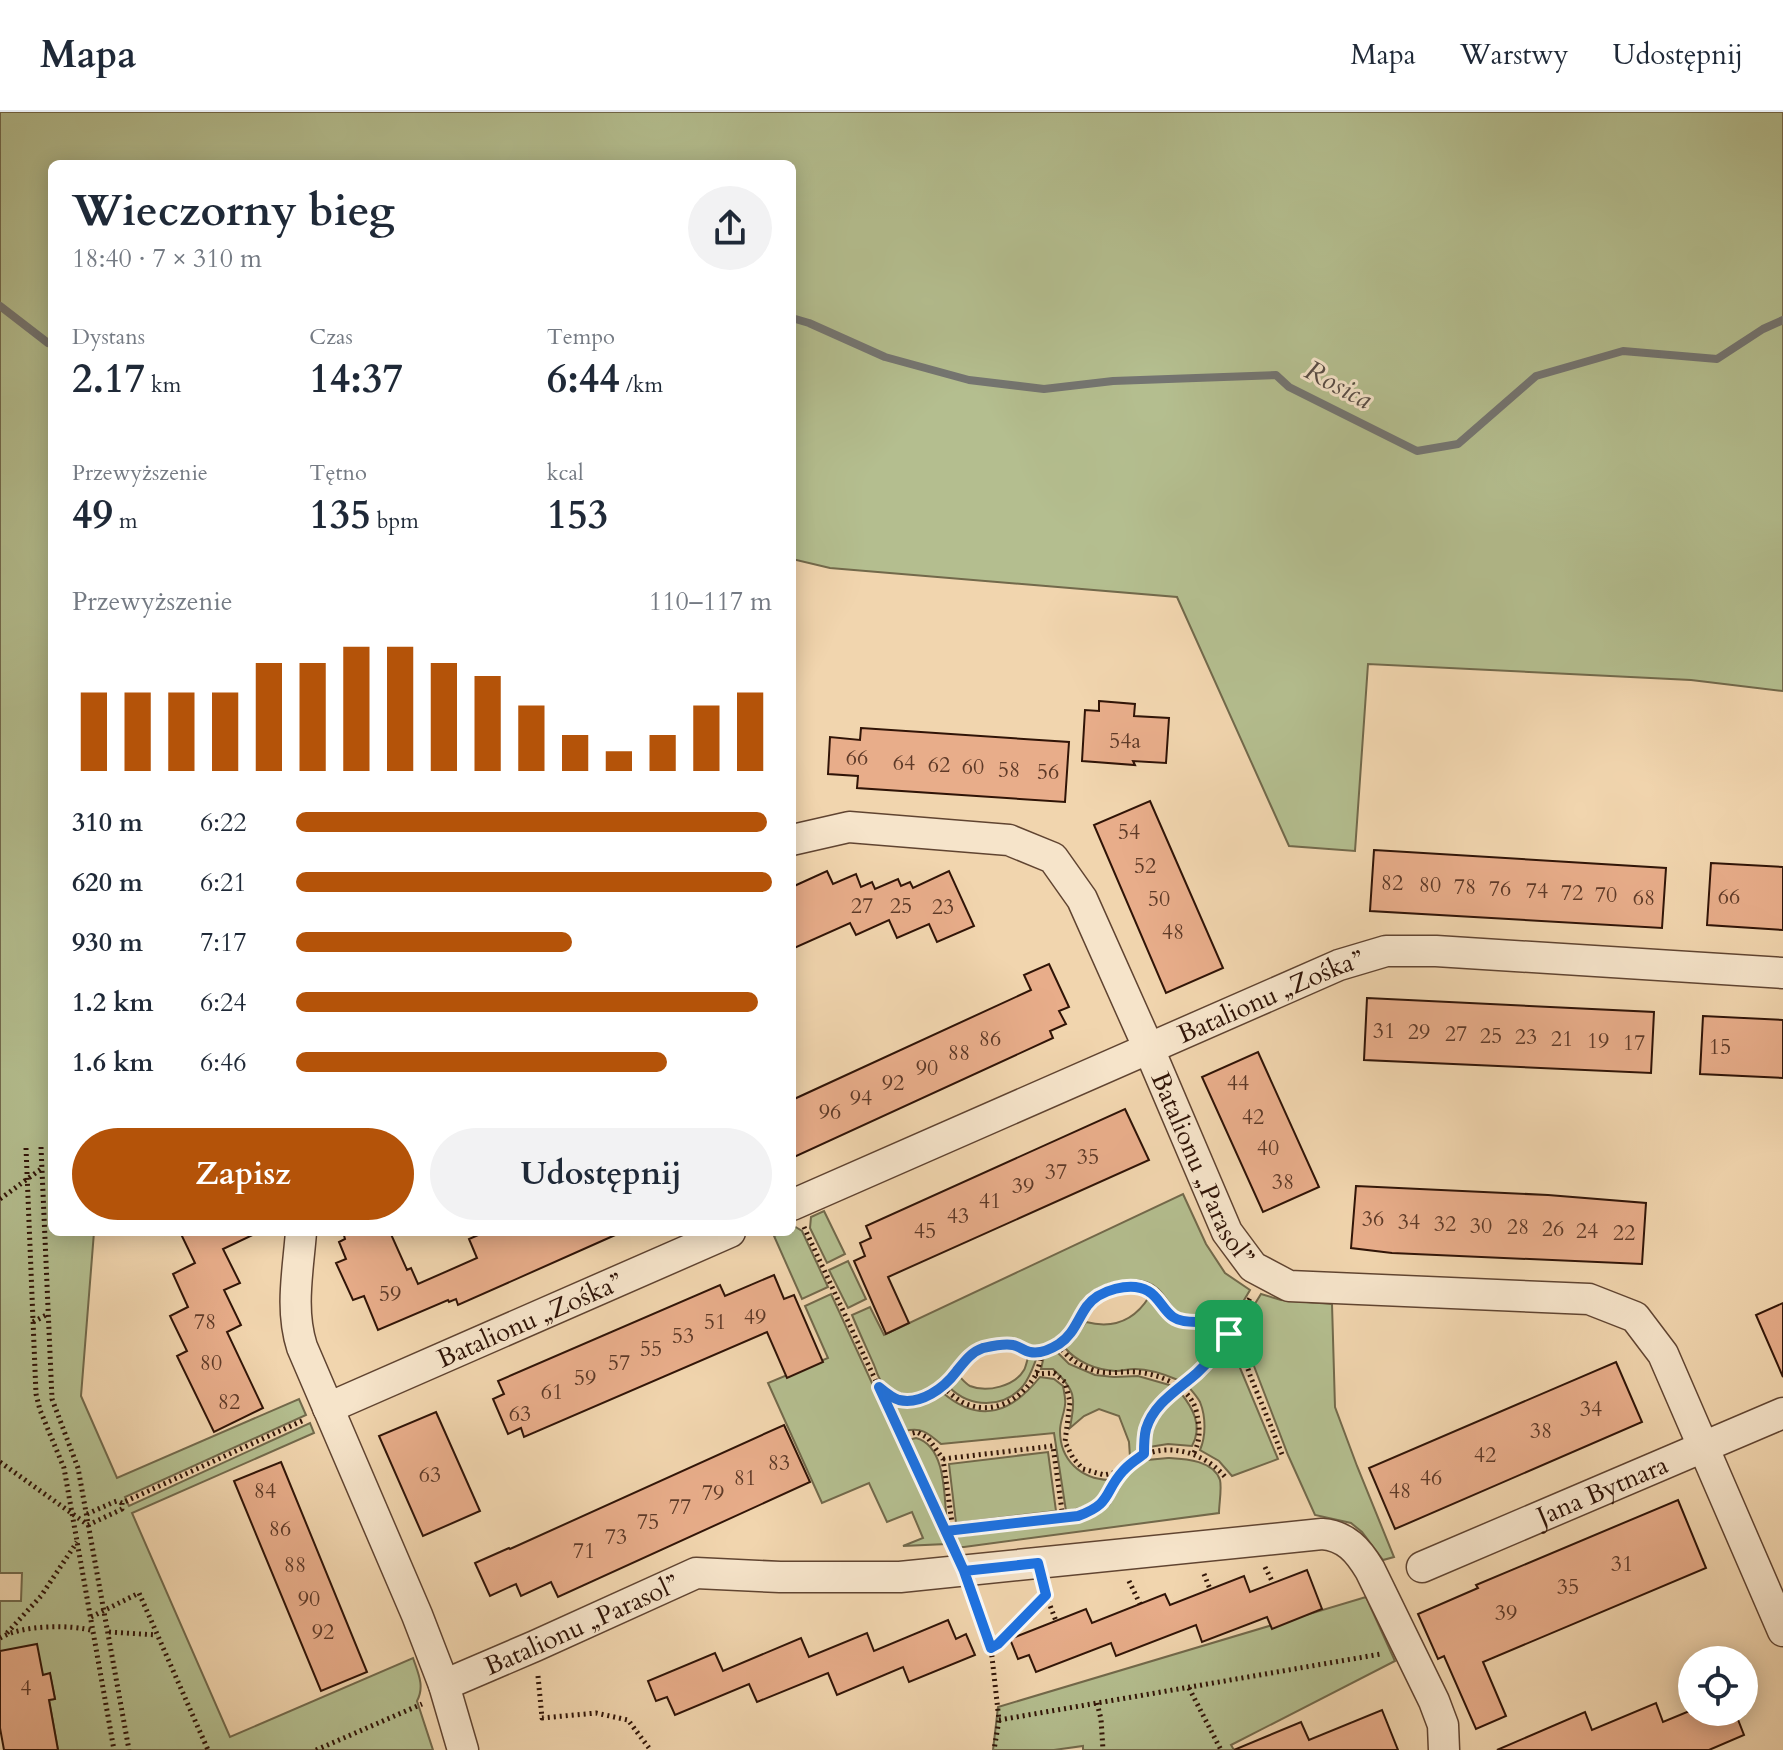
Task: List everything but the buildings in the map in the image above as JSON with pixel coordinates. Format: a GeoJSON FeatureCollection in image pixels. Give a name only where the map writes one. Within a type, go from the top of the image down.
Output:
{"type":"FeatureCollection","features":[{"type":"Feature","properties":{"kind":"street","name":"Batalionu „Parasol”"},"geometry":{"type":"LineString","coordinates":[[796,839],[849,827],[1009,840],[1053,858],[1082,899],[1227,1232],[1253,1267],[1289,1286],[1589,1299],[1635,1317],[1663,1354],[1783,1631]]}},
{"type":"Feature","properties":{"kind":"street","name":"Batalionu „Zośka”"},"geometry":{"type":"LineString","coordinates":[[796,1203],[1339,965],[1386,951],[1436,951],[1783,973]]}},
{"type":"Feature","properties":{"kind":"street"},"geometry":{"type":"LineString","coordinates":[[301,1236],[295,1300],[297,1332],[320,1412],[417,1615],[436,1693],[463,1750]]}},
{"type":"Feature","properties":{"kind":"street","name":"Batalionu „Zośka”"},"geometry":{"type":"LineString","coordinates":[[320,1412],[721,1236]]}},
{"type":"Feature","properties":{"kind":"street","name":"Jana Bytnara"},"geometry":{"type":"LineString","coordinates":[[1422,1567],[1783,1413]]}},
{"type":"Feature","properties":{"kind":"street","name":"Batalionu „Parasol”"},"geometry":{"type":"LineString","coordinates":[[436,1693],[696,1573],[900,1577],[1322,1534],[1336,1536],[1351,1545],[1363,1558],[1441,1717],[1444,1750]]}},
{"type":"Feature","properties":{"kind":"path"},"geometry":{"type":"LineString","coordinates":[[41,1147],[52,1399],[75,1459],[129,1750]]}},
{"type":"Feature","properties":{"kind":"path"},"geometry":{"type":"LineString","coordinates":[[26,1148],[35,1385],[38,1402],[64,1468],[114,1750]]}},
{"type":"Feature","properties":{"kind":"path"},"geometry":{"type":"LineString","coordinates":[[0,1199],[42,1168]]}},
{"type":"Feature","properties":{"kind":"path"},"geometry":{"type":"LineString","coordinates":[[796,1210],[901,1436],[949,1530],[991,1648],[999,1720],[994,1750]]}},
{"type":"Feature","properties":{"kind":"path"},"geometry":{"type":"LineString","coordinates":[[1144,1454],[1145,1430],[1160,1404],[1216,1353],[1265,1273]]}},
{"type":"Feature","properties":{"kind":"path"},"geometry":{"type":"LineString","coordinates":[[879,1387],[897,1400],[913,1401],[926,1397],[943,1387],[964,1361],[978,1350],[1012,1344],[1030,1352],[1042,1352],[1058,1345],[1074,1331],[1094,1299],[1127,1286],[1143,1288],[1157,1296],[1174,1318],[1220,1326],[1238,1344],[1283,1457]]}},
{"type":"Feature","properties":{"kind":"path"},"geometry":{"type":"LineString","coordinates":[[33,1322],[48,1314]]}},
{"type":"Feature","properties":{"kind":"path"},"geometry":{"type":"LineString","coordinates":[[1058,1345],[1070,1360],[1094,1371],[1115,1374],[1136,1372],[1180,1385],[1195,1405],[1199,1423],[1201,1439],[1194,1453]]}},
{"type":"Feature","properties":{"kind":"path"},"geometry":{"type":"LineString","coordinates":[[943,1387],[970,1405],[992,1408],[1011,1402],[1036,1374],[1042,1352]]}},
{"type":"Feature","properties":{"kind":"path"},"geometry":{"type":"LineString","coordinates":[[1036,1374],[1054,1373],[1065,1382],[1070,1402],[1065,1442],[1073,1458],[1083,1469],[1104,1475],[1123,1471]]}},
{"type":"Feature","properties":{"kind":"path"},"geometry":{"type":"LineString","coordinates":[[87,1514],[117,1501],[122,1503],[320,1412]]}},
{"type":"Feature","properties":{"kind":"path"},"geometry":{"type":"LineString","coordinates":[[901,1436],[917,1432],[928,1438],[943,1459],[949,1530]]}},
{"type":"Feature","properties":{"kind":"path"},"geometry":{"type":"LineString","coordinates":[[943,1459],[1053,1446],[1063,1518]]}},
{"type":"Feature","properties":{"kind":"path"},"geometry":{"type":"LineString","coordinates":[[949,1530],[1078,1516],[1095,1510],[1105,1501],[1123,1471],[1144,1454],[1171,1450],[1194,1453],[1216,1466],[1226,1478]]}},
{"type":"Feature","properties":{"kind":"path"},"geometry":{"type":"LineString","coordinates":[[0,1462],[88,1525]]}},
{"type":"Feature","properties":{"kind":"path"},"geometry":{"type":"LineString","coordinates":[[88,1525],[122,1509],[122,1503]]}},
{"type":"Feature","properties":{"kind":"path"},"geometry":{"type":"LineString","coordinates":[[0,1638],[41,1596],[77,1541]]}},
{"type":"Feature","properties":{"kind":"path"},"geometry":{"type":"LineString","coordinates":[[1038,1563],[1056,1621]]}},
{"type":"Feature","properties":{"kind":"path"},"geometry":{"type":"LineString","coordinates":[[91,1617],[139,1593],[208,1750]]}},
{"type":"Feature","properties":{"kind":"path"},"geometry":{"type":"LineString","coordinates":[[991,1648],[1046,1595]]}},
{"type":"Feature","properties":{"kind":"path"},"geometry":{"type":"LineString","coordinates":[[7,1633],[56,1626],[94,1631]]}},
{"type":"Feature","properties":{"kind":"path"},"geometry":{"type":"LineString","coordinates":[[109,1632],[157,1635]]}},
{"type":"Feature","properties":{"kind":"path"},"geometry":{"type":"LineString","coordinates":[[535,1646],[542,1718],[596,1713],[628,1720],[649,1750]]}},
{"type":"Feature","properties":{"kind":"path"},"geometry":{"type":"LineString","coordinates":[[999,1720],[1409,1649]]}},
{"type":"Feature","properties":{"kind":"path"},"geometry":{"type":"LineString","coordinates":[[1189,1688],[1221,1750]]}},
{"type":"Feature","properties":{"kind":"path"},"geometry":{"type":"LineString","coordinates":[[316,1750],[436,1693]]}},
{"type":"Feature","properties":{"kind":"path"},"geometry":{"type":"LineString","coordinates":[[1097,1703],[1103,1750]]}},
{"type":"Feature","properties":{"kind":"green space"},"geometry":{"type":"Polygon","coordinates":[[[0,112],[1783,112],[1783,691],[1691,680],[1368,664],[1355,851],[1289,846],[1177,597],[830,568],[796,560],[796,160],[48,160],[48,1236],[94,1236],[81,1396],[117,1478],[299,1399],[306,1415],[125,1497],[129,1506],[310,1423],[314,1433],[132,1513],[230,1737],[413,1658],[421,1685],[417,1701],[433,1750],[58,1750],[49,1700],[55,1699],[50,1674],[43,1675],[0,1651],[0,1601],[21,1601],[22,1573],[0,1573],[0,112]]]}},
{"type":"Feature","properties":{"kind":"green space"},"geometry":{"type":"Polygon","coordinates":[[[1183,1194],[1206,1244],[1225,1273],[1250,1290],[1228,1327],[1219,1321],[1177,1313],[1151,1284],[1133,1280],[1114,1282],[1089,1294],[1064,1331],[1050,1343],[1034,1347],[1007,1340],[979,1345],[965,1354],[941,1381],[911,1395],[895,1393],[879,1378],[852,1315],[870,1307],[884,1335],[1183,1194]]]}},
{"type":"Feature","properties":{"kind":"green space"},"geometry":{"type":"Polygon","coordinates":[[[824,1211],[845,1254],[827,1263],[810,1228],[811,1217],[824,1211]]]}},
{"type":"Feature","properties":{"kind":"green space"},"geometry":{"type":"Polygon","coordinates":[[[796,1227],[802,1231],[828,1287],[802,1299],[774,1236],[796,1236],[796,1227]]]}},
{"type":"Feature","properties":{"kind":"green space"},"geometry":{"type":"Polygon","coordinates":[[[848,1261],[866,1299],[848,1308],[829,1270],[848,1261]]]}},
{"type":"Feature","properties":{"kind":"green space"},"geometry":{"type":"Polygon","coordinates":[[[831,1294],[946,1544],[903,1546],[923,1538],[912,1512],[887,1522],[869,1483],[822,1503],[768,1383],[828,1358],[805,1306],[831,1294]]]}},
{"type":"Feature","properties":{"kind":"green space"},"geometry":{"type":"Polygon","coordinates":[[[1261,1294],[1281,1300],[1332,1304],[1335,1407],[1394,1557],[1383,1560],[1362,1532],[1351,1523],[1315,1515],[1288,1455],[1244,1340],[1237,1333],[1261,1294]]]}},
{"type":"Feature","properties":{"kind":"green space"},"geometry":{"type":"Polygon","coordinates":[[[1149,1297],[1171,1322],[1222,1337],[1203,1362],[1178,1380],[1146,1370],[1101,1369],[1081,1361],[1065,1348],[1086,1322],[1105,1324],[1122,1321],[1137,1312],[1149,1297]]]}},
{"type":"Feature","properties":{"kind":"green space"},"geometry":{"type":"Polygon","coordinates":[[[1228,1344],[1278,1459],[1232,1476],[1219,1461],[1200,1450],[1204,1433],[1203,1414],[1199,1400],[1187,1385],[1210,1367],[1228,1344]]]}},
{"type":"Feature","properties":{"kind":"green space"},"geometry":{"type":"Polygon","coordinates":[[[1057,1352],[1069,1364],[1095,1375],[1138,1376],[1173,1386],[1149,1414],[1140,1450],[1130,1457],[1129,1442],[1119,1416],[1099,1409],[1070,1428],[1073,1402],[1070,1389],[1053,1369],[1041,1369],[1044,1356],[1057,1352]]]}},
{"type":"Feature","properties":{"kind":"green space"},"geometry":{"type":"Polygon","coordinates":[[[1028,1357],[1037,1357],[1028,1379],[1006,1399],[976,1402],[949,1387],[960,1377],[977,1388],[1007,1384],[1020,1376],[1028,1357]]]}},
{"type":"Feature","properties":{"kind":"green space"},"geometry":{"type":"Polygon","coordinates":[[[1040,1377],[1054,1379],[1063,1386],[1065,1403],[1060,1431],[1068,1459],[1081,1472],[1109,1480],[1101,1494],[1082,1508],[1066,1511],[1054,1433],[941,1444],[924,1432],[905,1431],[889,1401],[903,1405],[917,1404],[943,1393],[970,1409],[995,1410],[1018,1399],[1040,1377]]]}},
{"type":"Feature","properties":{"kind":"green space"},"geometry":{"type":"Polygon","coordinates":[[[1180,1392],[1195,1418],[1197,1431],[1192,1446],[1168,1444],[1149,1447],[1151,1429],[1157,1416],[1180,1392]]]}},
{"type":"Feature","properties":{"kind":"green space"},"geometry":{"type":"Polygon","coordinates":[[[916,1438],[934,1451],[939,1462],[947,1526],[908,1440],[916,1438]]]}},
{"type":"Feature","properties":{"kind":"green space"},"geometry":{"type":"Polygon","coordinates":[[[1048,1452],[1056,1511],[956,1523],[949,1464],[1048,1452]]]}},
{"type":"Feature","properties":{"kind":"green space"},"geometry":{"type":"Polygon","coordinates":[[[1168,1458],[1198,1462],[1216,1473],[1221,1484],[1219,1513],[964,1547],[958,1547],[953,1537],[1080,1521],[1098,1514],[1109,1505],[1127,1475],[1147,1460],[1168,1458]]]}},
{"type":"Feature","properties":{"kind":"green space"},"geometry":{"type":"Polygon","coordinates":[[[1366,1597],[1395,1661],[1231,1745],[1234,1750],[1083,1750],[1083,1746],[1054,1750],[993,1750],[998,1707],[1366,1597]]]}},
{"type":"Feature","properties":{"kind":"waterway","name":"Rosica"},"geometry":{"type":"LineString","coordinates":[[0,306],[48,343]]}},
{"type":"Feature","properties":{"kind":"waterway","name":"Rosica"},"geometry":{"type":"LineString","coordinates":[[796,319],[885,357],[969,380],[1044,389],[1113,381],[1276,375],[1289,387],[1417,451],[1458,444],[1536,376],[1623,351],[1717,359],[1763,329],[1783,320]]}},
{"type":"Feature","properties":{"kind":"route"},"geometry":{"type":"LineString","coordinates":[[1229,1334],[1195,1375],[1160,1404],[1145,1430],[1144,1454],[1123,1471],[1105,1501],[1095,1510],[1078,1516],[946,1531],[964,1571],[991,1648],[1046,1595],[1038,1563],[964,1571],[879,1387],[897,1400],[913,1401],[943,1387],[964,1361],[978,1350],[1012,1344],[1030,1352],[1042,1352],[1058,1345],[1074,1331],[1094,1299],[1127,1286],[1143,1288],[1157,1296],[1174,1318],[1220,1326],[1229,1334]]}}]}
